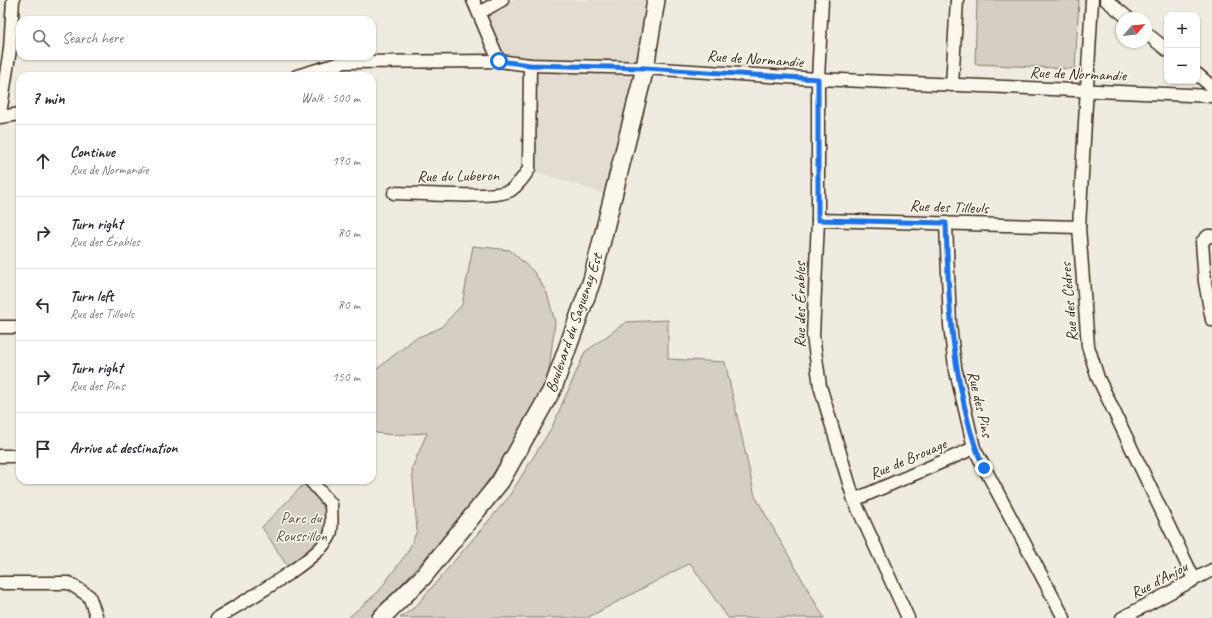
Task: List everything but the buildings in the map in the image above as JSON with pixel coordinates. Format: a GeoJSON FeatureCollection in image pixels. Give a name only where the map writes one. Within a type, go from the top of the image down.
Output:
{"type":"FeatureCollection","features":[{"type":"Feature","properties":{"kind":"main road","name":"Boulevard du Saguenay Est"},"geometry":{"type":"LineString","coordinates":[[381,618],[423,577],[500,482],[553,388],[592,280],[645,68],[656,0]]}},
{"type":"Feature","properties":{"kind":"street"},"geometry":{"type":"LineString","coordinates":[[14,0],[10,49],[0,116],[16,114]]}},
{"type":"Feature","properties":{"kind":"street"},"geometry":{"type":"LineString","coordinates":[[473,0],[499,61]]}},
{"type":"Feature","properties":{"kind":"street"},"geometry":{"type":"LineString","coordinates":[[479,13],[502,0]]}},
{"type":"Feature","properties":{"kind":"street","name":"Rue des Érables"},"geometry":{"type":"LineString","coordinates":[[822,0],[818,79],[818,220],[813,336],[820,386],[854,500],[908,618]]}},
{"type":"Feature","properties":{"kind":"street"},"geometry":{"type":"LineString","coordinates":[[952,85],[957,0]]}},
{"type":"Feature","properties":{"kind":"street","name":"Rue des Cèdres"},"geometry":{"type":"LineString","coordinates":[[1092,0],[1079,227],[1088,346],[1098,378],[1194,579]]}},
{"type":"Feature","properties":{"kind":"street"},"geometry":{"type":"LineString","coordinates":[[1106,0],[1121,12]]}},
{"type":"Feature","properties":{"kind":"street"},"geometry":{"type":"LineString","coordinates":[[1152,38],[1165,48]]}},
{"type":"Feature","properties":{"kind":"street","name":"Rue de Normandie"},"geometry":{"type":"LineString","coordinates":[[310,72],[344,62],[499,61],[530,65],[645,68],[818,79],[1212,96]]}},
{"type":"Feature","properties":{"kind":"street","name":"Rue du Luberon"},"geometry":{"type":"LineString","coordinates":[[394,193],[493,195],[510,191],[522,181],[529,169],[530,65]]}},
{"type":"Feature","properties":{"kind":"street"},"geometry":{"type":"LineString","coordinates":[[1200,77],[1212,87]]}},
{"type":"Feature","properties":{"kind":"street","name":"Rue des Tilleuls"},"geometry":{"type":"LineString","coordinates":[[818,220],[1079,227]]}},
{"type":"Feature","properties":{"kind":"street","name":"Rue des Pins"},"geometry":{"type":"LineString","coordinates":[[946,223],[950,325],[954,353],[974,448],[1064,618]]}},
{"type":"Feature","properties":{"kind":"street"},"geometry":{"type":"LineString","coordinates":[[1212,236],[1208,236],[1202,242],[1205,282],[1212,320]]}},
{"type":"Feature","properties":{"kind":"street"},"geometry":{"type":"LineString","coordinates":[[0,327],[16,327]]}},
{"type":"Feature","properties":{"kind":"street","name":"Rue de Brouage"},"geometry":{"type":"LineString","coordinates":[[854,500],[974,448]]}},
{"type":"Feature","properties":{"kind":"street"},"geometry":{"type":"LineString","coordinates":[[0,456],[16,456]]}},
{"type":"Feature","properties":{"kind":"street"},"geometry":{"type":"LineString","coordinates":[[217,618],[291,572],[323,546],[330,535],[331,504],[314,484]]}},
{"type":"Feature","properties":{"kind":"street","name":"Rue d'Anjou"},"geometry":{"type":"LineString","coordinates":[[1122,618],[1212,570]]}},
{"type":"Feature","properties":{"kind":"street"},"geometry":{"type":"LineString","coordinates":[[0,583],[68,583],[89,596],[97,618]]}},
{"type":"Feature","properties":{"kind":"shaded area"},"geometry":{"type":"Polygon","coordinates":[[[502,0],[653,0],[613,197],[529,169],[530,65],[499,61],[479,13],[502,0]]]}},
{"type":"Feature","properties":{"kind":"green space"},"geometry":{"type":"Polygon","coordinates":[[[977,0],[1079,0],[1075,69],[975,64],[977,0]]]}},
{"type":"Feature","properties":{"kind":"green space"},"geometry":{"type":"Polygon","coordinates":[[[473,246],[510,250],[534,272],[547,293],[555,322],[548,378],[508,451],[469,509],[383,605],[368,618],[348,618],[378,592],[407,553],[417,531],[412,468],[427,433],[394,435],[376,433],[376,370],[414,339],[440,328],[462,305],[473,246]]]}},
{"type":"Feature","properties":{"kind":"green space"},"geometry":{"type":"Polygon","coordinates":[[[668,320],[668,359],[725,362],[755,496],[824,618],[728,618],[690,563],[587,618],[400,618],[415,607],[508,498],[552,427],[585,352],[626,322],[668,320]]]}},
{"type":"Feature","properties":{"kind":"green space","name":"Parc du Roussillon"},"geometry":{"type":"Polygon","coordinates":[[[304,484],[312,484],[331,504],[330,535],[291,572],[262,527],[304,484]]]}},
{"type":"Feature","properties":{"kind":"route"},"geometry":{"type":"LineString","coordinates":[[499,61],[530,65],[645,68],[818,79],[818,220],[946,223],[950,325],[955,367],[974,448],[984,468]]}}]}
